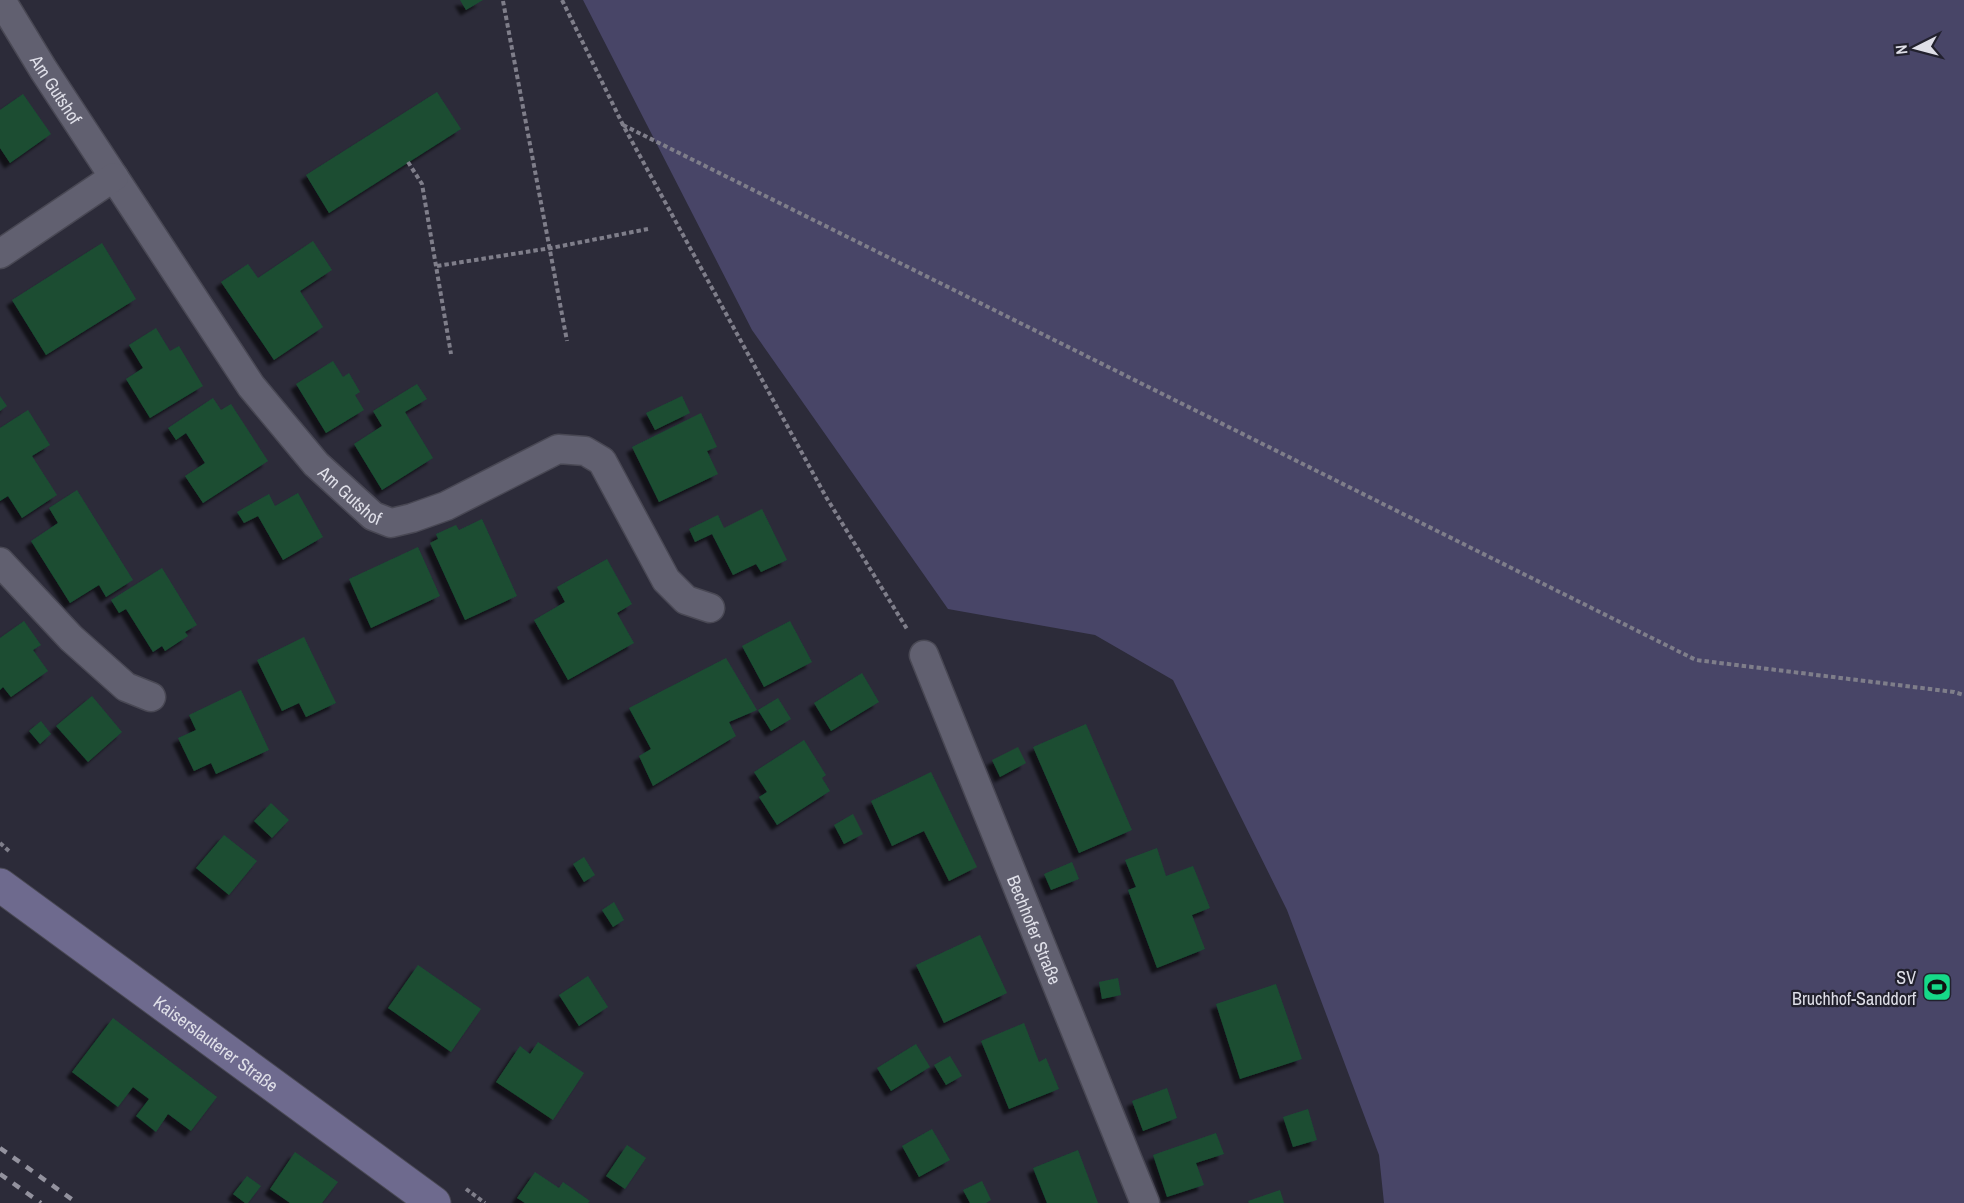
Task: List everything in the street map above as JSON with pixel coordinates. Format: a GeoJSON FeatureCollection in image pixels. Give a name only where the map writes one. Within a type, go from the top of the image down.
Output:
{"type":"FeatureCollection","features":[{"type":"Feature","properties":{"kind":"main road","name":"Kaiserslauterer Straße"},"geometry":{"type":"LineString","coordinates":[[0,885],[434,1203]]}},
{"type":"Feature","properties":{"kind":"street","name":"Am Gutshof"},"geometry":{"type":"LineString","coordinates":[[1,0],[43,69],[251,386],[316,464],[373,516],[391,523],[412,518],[446,506],[558,449],[585,451],[602,461],[666,580],[686,600],[710,608]]}},
{"type":"Feature","properties":{"kind":"street"},"geometry":{"type":"LineString","coordinates":[[0,254],[114,177]]}},
{"type":"Feature","properties":{"kind":"street"},"geometry":{"type":"LineString","coordinates":[[0,562],[71,638],[126,687],[151,697]]}},
{"type":"Feature","properties":{"kind":"street","name":"Bechhofer Straße"},"geometry":{"type":"LineString","coordinates":[[924,656],[1145,1203]]}},
{"type":"Feature","properties":{"kind":"path"},"geometry":{"type":"LineString","coordinates":[[562,0],[623,125],[826,497],[924,656]]}},
{"type":"Feature","properties":{"kind":"path"},"geometry":{"type":"LineString","coordinates":[[503,1],[567,341]]}},
{"type":"Feature","properties":{"kind":"path"},"geometry":{"type":"LineString","coordinates":[[623,125],[1696,660],[1964,695]]}},
{"type":"Feature","properties":{"kind":"path"},"geometry":{"type":"LineString","coordinates":[[408,162],[422,184],[451,354]]}},
{"type":"Feature","properties":{"kind":"path"},"geometry":{"type":"LineString","coordinates":[[436,266],[551,248],[648,229]]}},
{"type":"Feature","properties":{"kind":"shaded area"},"geometry":{"type":"Polygon","coordinates":[[[583,0],[1964,0],[1964,1203],[1384,1203],[1379,1155],[1287,910],[1173,680],[1095,635],[948,609],[752,330],[583,0]]]}},
{"type":"Feature","properties":{"kind":"building"},"geometry":{"type":"Polygon","coordinates":[[[460,0],[483,0],[466,10],[460,0]]]}},
{"type":"Feature","properties":{"kind":"building"},"geometry":{"type":"Polygon","coordinates":[[[437,92],[461,129],[329,213],[306,175],[437,92]]]}},
{"type":"Feature","properties":{"kind":"building"},"geometry":{"type":"Polygon","coordinates":[[[23,94],[51,134],[10,163],[0,148],[0,110],[23,94]]]}},
{"type":"Feature","properties":{"kind":"building"},"geometry":{"type":"Polygon","coordinates":[[[313,241],[332,270],[300,291],[323,327],[274,360],[221,282],[248,264],[258,278],[313,241]]]}},
{"type":"Feature","properties":{"kind":"building"},"geometry":{"type":"Polygon","coordinates":[[[102,243],[136,299],[46,355],[12,300],[102,243]]]}},
{"type":"Feature","properties":{"kind":"building"},"geometry":{"type":"Polygon","coordinates":[[[156,328],[170,351],[179,346],[203,386],[150,418],[126,379],[143,368],[129,345],[156,328]]]}},
{"type":"Feature","properties":{"kind":"building"},"geometry":{"type":"Polygon","coordinates":[[[333,361],[343,377],[349,373],[360,392],[355,395],[364,410],[326,433],[296,384],[333,361]]]}},
{"type":"Feature","properties":{"kind":"building"},"geometry":{"type":"Polygon","coordinates":[[[417,384],[427,399],[405,412],[433,458],[382,490],[354,444],[382,426],[373,411],[417,384]]]}},
{"type":"Feature","properties":{"kind":"building"},"geometry":{"type":"Polygon","coordinates":[[[0,396],[7,406],[0,411],[0,396]]]}},
{"type":"Feature","properties":{"kind":"building"},"geometry":{"type":"Polygon","coordinates":[[[682,396],[690,413],[655,430],[646,413],[682,396]]]}},
{"type":"Feature","properties":{"kind":"building"},"geometry":{"type":"Polygon","coordinates":[[[213,398],[221,410],[231,404],[268,461],[203,503],[185,476],[205,463],[186,433],[176,440],[168,428],[213,398]]]}},
{"type":"Feature","properties":{"kind":"building"},"geometry":{"type":"Polygon","coordinates":[[[28,410],[50,445],[32,456],[57,495],[22,518],[8,496],[0,501],[0,428],[28,410]]]}},
{"type":"Feature","properties":{"kind":"building"},"geometry":{"type":"Polygon","coordinates":[[[701,413],[717,447],[707,451],[718,474],[659,502],[632,447],[701,413]]]}},
{"type":"Feature","properties":{"kind":"building"},"geometry":{"type":"Polygon","coordinates":[[[77,490],[133,580],[106,597],[99,585],[70,603],[31,541],[58,523],[49,508],[77,490]]]}},
{"type":"Feature","properties":{"kind":"building"},"geometry":{"type":"Polygon","coordinates":[[[298,493],[323,537],[283,560],[258,516],[244,523],[237,512],[269,494],[275,506],[298,493]]]}},
{"type":"Feature","properties":{"kind":"building"},"geometry":{"type":"Polygon","coordinates":[[[762,509],[787,560],[761,572],[756,564],[733,575],[712,534],[695,542],[689,529],[718,515],[724,528],[762,509]]]}},
{"type":"Feature","properties":{"kind":"building"},"geometry":{"type":"Polygon","coordinates":[[[482,519],[517,596],[465,620],[430,543],[438,539],[436,534],[456,525],[459,530],[482,519]]]}},
{"type":"Feature","properties":{"kind":"building"},"geometry":{"type":"Polygon","coordinates":[[[418,547],[440,596],[371,628],[349,579],[418,547]]]}},
{"type":"Feature","properties":{"kind":"building"},"geometry":{"type":"Polygon","coordinates":[[[607,559],[632,604],[617,613],[634,643],[568,680],[534,620],[565,602],[557,587],[607,559]]]}},
{"type":"Feature","properties":{"kind":"building"},"geometry":{"type":"Polygon","coordinates":[[[162,568],[197,625],[185,632],[188,636],[165,651],[162,646],[153,652],[126,609],[119,613],[111,600],[162,568]]]}},
{"type":"Feature","properties":{"kind":"building"},"geometry":{"type":"Polygon","coordinates":[[[24,621],[41,645],[33,650],[48,671],[11,697],[3,687],[0,690],[0,638],[24,621]]]}},
{"type":"Feature","properties":{"kind":"building"},"geometry":{"type":"Polygon","coordinates":[[[790,621],[812,662],[764,687],[742,646],[790,621]]]}},
{"type":"Feature","properties":{"kind":"building"},"geometry":{"type":"Polygon","coordinates":[[[304,637],[336,703],[306,717],[299,703],[282,711],[257,660],[304,637]]]}},
{"type":"Feature","properties":{"kind":"building"},"geometry":{"type":"Polygon","coordinates":[[[726,658],[757,710],[729,722],[736,736],[653,786],[639,756],[651,749],[629,708],[726,658]]]}},
{"type":"Feature","properties":{"kind":"building"},"geometry":{"type":"Polygon","coordinates":[[[862,673],[879,702],[831,731],[814,703],[862,673]]]}},
{"type":"Feature","properties":{"kind":"building"},"geometry":{"type":"Polygon","coordinates":[[[241,690],[269,750],[216,774],[211,763],[194,771],[178,738],[196,730],[189,715],[241,690]]]}},
{"type":"Feature","properties":{"kind":"building"},"geometry":{"type":"Polygon","coordinates":[[[92,696],[122,732],[88,762],[56,726],[92,696]]]}},
{"type":"Feature","properties":{"kind":"building"},"geometry":{"type":"Polygon","coordinates":[[[778,698],[791,719],[771,731],[758,710],[778,698]]]}},
{"type":"Feature","properties":{"kind":"building"},"geometry":{"type":"Polygon","coordinates":[[[41,721],[51,734],[40,744],[29,731],[41,721]]]}},
{"type":"Feature","properties":{"kind":"building"},"geometry":{"type":"Polygon","coordinates":[[[1086,724],[1132,830],[1079,853],[1033,747],[1086,724]]]}},
{"type":"Feature","properties":{"kind":"building"},"geometry":{"type":"Polygon","coordinates":[[[804,740],[826,775],[822,778],[830,791],[777,825],[759,797],[767,792],[754,772],[804,740]]]}},
{"type":"Feature","properties":{"kind":"building"},"geometry":{"type":"Polygon","coordinates":[[[1018,747],[1026,763],[1000,777],[992,760],[1018,747]]]}},
{"type":"Feature","properties":{"kind":"building"},"geometry":{"type":"Polygon","coordinates":[[[931,772],[977,867],[949,881],[924,831],[892,846],[871,801],[931,772]]]}},
{"type":"Feature","properties":{"kind":"building"},"geometry":{"type":"Polygon","coordinates":[[[271,803],[289,820],[272,838],[254,821],[271,803]]]}},
{"type":"Feature","properties":{"kind":"building"},"geometry":{"type":"Polygon","coordinates":[[[853,814],[863,834],[844,844],[834,825],[853,814]]]}},
{"type":"Feature","properties":{"kind":"building"},"geometry":{"type":"Polygon","coordinates":[[[224,835],[257,861],[229,895],[196,868],[224,835]]]}},
{"type":"Feature","properties":{"kind":"building"},"geometry":{"type":"Polygon","coordinates":[[[1157,848],[1166,876],[1193,866],[1210,908],[1192,915],[1205,949],[1157,968],[1128,890],[1136,887],[1125,860],[1157,848]]]}},
{"type":"Feature","properties":{"kind":"building"},"geometry":{"type":"Polygon","coordinates":[[[584,857],[595,875],[584,882],[573,864],[584,857]]]}},
{"type":"Feature","properties":{"kind":"building"},"geometry":{"type":"Polygon","coordinates":[[[1072,862],[1079,879],[1051,890],[1044,874],[1072,862]]]}},
{"type":"Feature","properties":{"kind":"building"},"geometry":{"type":"Polygon","coordinates":[[[614,902],[624,920],[613,927],[602,910],[614,902]]]}},
{"type":"Feature","properties":{"kind":"building"},"geometry":{"type":"Polygon","coordinates":[[[980,935],[1007,993],[944,1023],[916,965],[980,935]]]}},
{"type":"Feature","properties":{"kind":"building"},"geometry":{"type":"Polygon","coordinates":[[[418,965],[481,1009],[451,1052],[388,1008],[418,965]]]}},
{"type":"Feature","properties":{"kind":"building"},"geometry":{"type":"Polygon","coordinates":[[[588,976],[608,1007],[579,1026],[559,995],[588,976]]]}},
{"type":"Feature","properties":{"kind":"building"},"geometry":{"type":"Polygon","coordinates":[[[1118,978],[1121,995],[1102,999],[1099,982],[1118,978]]]}},
{"type":"Feature","properties":{"kind":"building"},"geometry":{"type":"Polygon","coordinates":[[[1276,984],[1302,1059],[1240,1079],[1216,1004],[1276,984]]]}},
{"type":"Feature","properties":{"kind":"building"},"geometry":{"type":"Polygon","coordinates":[[[113,1018],[217,1097],[191,1131],[168,1114],[156,1132],[136,1116],[149,1099],[133,1087],[118,1107],[72,1072],[113,1018]]]}},
{"type":"Feature","properties":{"kind":"building"},"geometry":{"type":"Polygon","coordinates":[[[1024,1023],[1039,1062],[1046,1058],[1059,1089],[1009,1109],[981,1041],[1024,1023]]]}},
{"type":"Feature","properties":{"kind":"building"},"geometry":{"type":"Polygon","coordinates":[[[538,1042],[584,1073],[553,1120],[496,1082],[520,1046],[530,1054],[538,1042]]]}},
{"type":"Feature","properties":{"kind":"building"},"geometry":{"type":"Polygon","coordinates":[[[916,1044],[930,1067],[891,1091],[877,1068],[916,1044]]]}},
{"type":"Feature","properties":{"kind":"building"},"geometry":{"type":"Polygon","coordinates":[[[950,1056],[962,1076],[946,1085],[934,1065],[950,1056]]]}},
{"type":"Feature","properties":{"kind":"building"},"geometry":{"type":"Polygon","coordinates":[[[1167,1088],[1177,1118],[1143,1131],[1132,1101],[1167,1088]]]}},
{"type":"Feature","properties":{"kind":"building"},"geometry":{"type":"Polygon","coordinates":[[[1308,1109],[1317,1140],[1293,1147],[1283,1117],[1308,1109]]]}},
{"type":"Feature","properties":{"kind":"building"},"geometry":{"type":"Polygon","coordinates":[[[932,1129],[950,1160],[919,1177],[902,1146],[932,1129]]]}},
{"type":"Feature","properties":{"kind":"building"},"geometry":{"type":"Polygon","coordinates":[[[1216,1133],[1224,1154],[1196,1163],[1204,1185],[1167,1197],[1153,1155],[1216,1133]]]}},
{"type":"Feature","properties":{"kind":"building"},"geometry":{"type":"Polygon","coordinates":[[[627,1145],[646,1158],[625,1189],[606,1176],[627,1145]]]}},
{"type":"Feature","properties":{"kind":"building"},"geometry":{"type":"Polygon","coordinates":[[[1078,1150],[1098,1203],[1047,1203],[1033,1168],[1078,1150]]]}},
{"type":"Feature","properties":{"kind":"building"},"geometry":{"type":"Polygon","coordinates":[[[295,1152],[338,1182],[322,1203],[290,1203],[270,1189],[295,1152]]]}},
{"type":"Feature","properties":{"kind":"building"},"geometry":{"type":"Polygon","coordinates":[[[535,1172],[559,1188],[563,1182],[590,1201],[588,1203],[525,1203],[517,1198],[535,1172]]]}},
{"type":"Feature","properties":{"kind":"building"},"geometry":{"type":"Polygon","coordinates":[[[247,1176],[261,1186],[248,1203],[245,1203],[233,1194],[247,1176]]]}},
{"type":"Feature","properties":{"kind":"building"},"geometry":{"type":"Polygon","coordinates":[[[982,1181],[991,1200],[986,1203],[970,1203],[963,1190],[982,1181]]]}},
{"type":"Feature","properties":{"kind":"building"},"geometry":{"type":"Polygon","coordinates":[[[1280,1190],[1284,1203],[1249,1203],[1248,1201],[1280,1190]]]}},
{"type":"Feature","properties":{"kind":"railway"},"geometry":{"type":"LineString","coordinates":[[0,1148],[77,1203]]}},
{"type":"Feature","properties":{"kind":"railway"},"geometry":{"type":"LineString","coordinates":[[0,1174],[41,1203]]}},
{"type":"Feature","properties":{"kind":"place","name":"SV Bruchhof-Sanddorf"},"geometry":{"type":"Point","coordinates":[1937,987]}}]}
